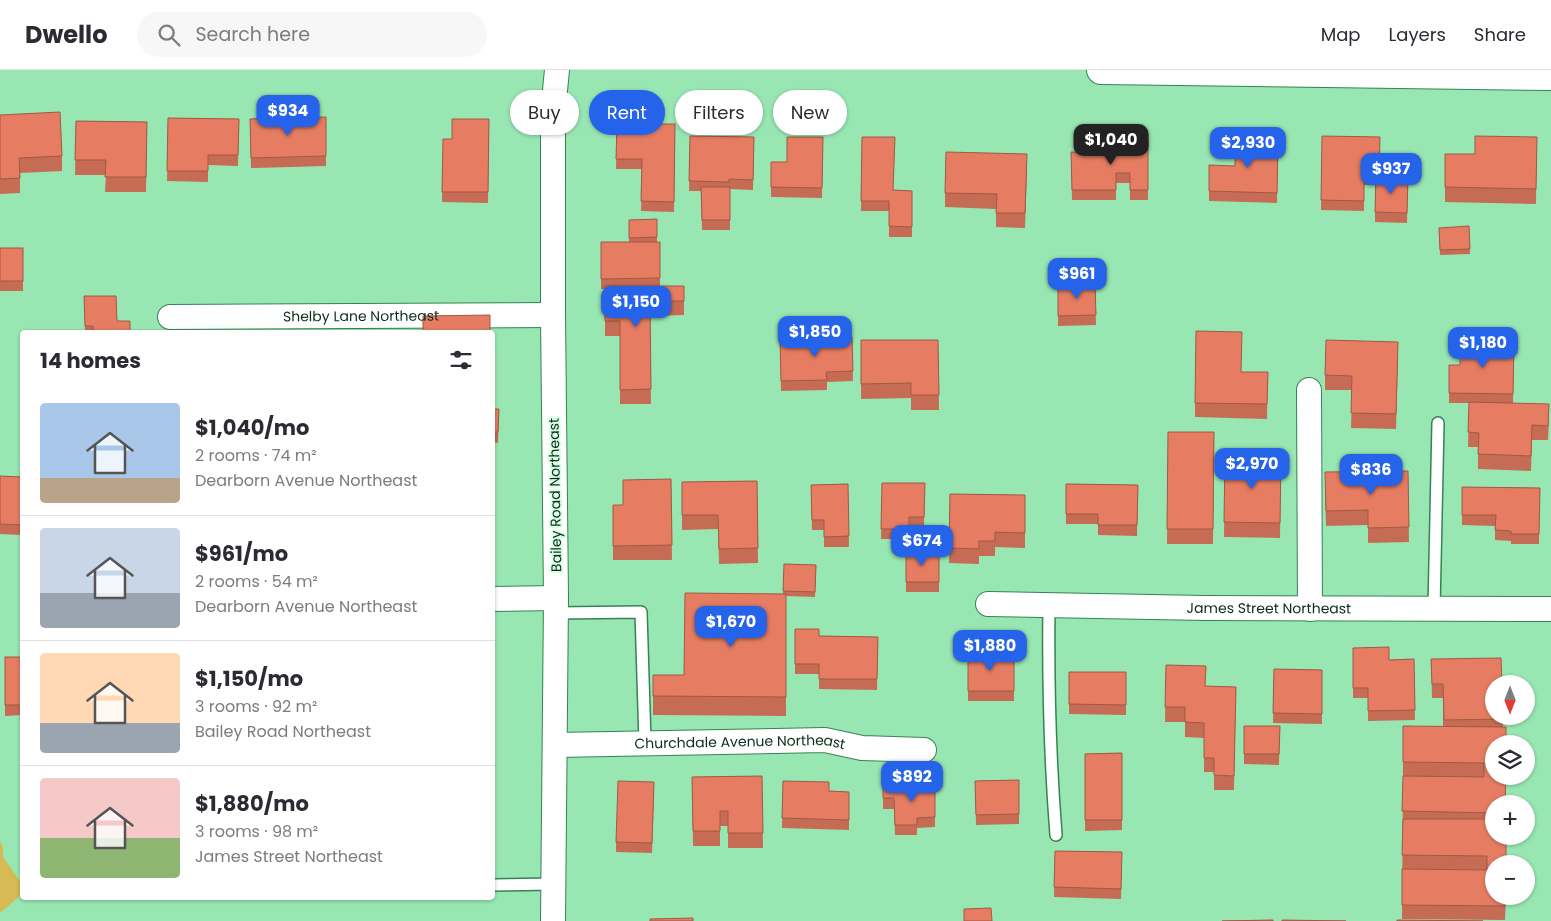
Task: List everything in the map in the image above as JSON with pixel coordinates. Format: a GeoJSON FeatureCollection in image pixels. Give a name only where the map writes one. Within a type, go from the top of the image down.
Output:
{"type":"FeatureCollection","features":[{"type":"Feature","properties":{"kind":"street","name":"Bailey Road Northeast"},"geometry":{"type":"LineString","coordinates":[[553,921],[556,606],[553,110],[557,70]]}},
{"type":"Feature","properties":{"kind":"street"},"geometry":{"type":"LineString","coordinates":[[1102,70],[1551,76]]}},
{"type":"Feature","properties":{"kind":"street","name":"Shelby Lane Northeast"},"geometry":{"type":"LineString","coordinates":[[170,317],[553,315]]}},
{"type":"Feature","properties":{"kind":"street"},"geometry":{"type":"LineString","coordinates":[[1309,390],[1310,609]]}},
{"type":"Feature","properties":{"kind":"street"},"geometry":{"type":"LineString","coordinates":[[495,598],[556,606]]}},
{"type":"Feature","properties":{"kind":"street","name":"James Street Northeast"},"geometry":{"type":"LineString","coordinates":[[988,604],[1310,609],[1551,609]]}},
{"type":"Feature","properties":{"kind":"street","name":"Churchdale Avenue Northeast"},"geometry":{"type":"LineString","coordinates":[[555,745],[825,740],[862,748],[924,750]]}},
{"type":"Feature","properties":{"kind":"lane"},"geometry":{"type":"LineString","coordinates":[[1434,609],[1438,423]]}},
{"type":"Feature","properties":{"kind":"lane"},"geometry":{"type":"LineString","coordinates":[[556,606],[641,612],[645,743]]}},
{"type":"Feature","properties":{"kind":"lane"},"geometry":{"type":"LineString","coordinates":[[1049,606],[1048,696],[1056,835]]}},
{"type":"Feature","properties":{"kind":"lane"},"geometry":{"type":"LineString","coordinates":[[495,885],[554,884]]}},
{"type":"Feature","properties":{"kind":"shaded area"},"geometry":{"type":"Polygon","coordinates":[[[0,840],[3,848],[3,857],[20,881],[20,896],[0,913],[0,840]]]}},
{"type":"Feature","properties":{"kind":"building"},"geometry":{"type":"Polygon","coordinates":[[[60,112],[62,156],[19,158],[20,178],[0,179],[0,115],[60,112]]]}},
{"type":"Feature","properties":{"kind":"building"},"geometry":{"type":"Polygon","coordinates":[[[326,117],[326,156],[251,158],[250,119],[326,117]]]}},
{"type":"Feature","properties":{"kind":"building"},"geometry":{"type":"Polygon","coordinates":[[[168,118],[239,119],[238,155],[208,155],[208,171],[167,171],[168,118]]]}},
{"type":"Feature","properties":{"kind":"building"},"geometry":{"type":"Polygon","coordinates":[[[452,119],[489,119],[488,192],[442,192],[443,139],[452,139],[452,119]]]}},
{"type":"Feature","properties":{"kind":"building"},"geometry":{"type":"Polygon","coordinates":[[[76,121],[147,122],[146,177],[105,177],[106,160],[75,160],[76,121]]]}},
{"type":"Feature","properties":{"kind":"building"},"geometry":{"type":"Polygon","coordinates":[[[665,124],[675,124],[674,202],[641,201],[642,159],[616,159],[617,135],[665,135],[665,124]]]}},
{"type":"Feature","properties":{"kind":"building"},"geometry":{"type":"Polygon","coordinates":[[[690,136],[754,137],[753,180],[729,179],[729,182],[689,181],[690,136]]]}},
{"type":"Feature","properties":{"kind":"building"},"geometry":{"type":"Polygon","coordinates":[[[1322,136],[1380,137],[1379,175],[1364,175],[1364,201],[1321,200],[1322,136]]]}},
{"type":"Feature","properties":{"kind":"building"},"geometry":{"type":"Polygon","coordinates":[[[1475,136],[1537,137],[1536,189],[1445,187],[1445,154],[1475,154],[1475,136]]]}},
{"type":"Feature","properties":{"kind":"building"},"geometry":{"type":"Polygon","coordinates":[[[787,137],[823,137],[822,188],[771,187],[771,162],[787,162],[787,137]]]}},
{"type":"Feature","properties":{"kind":"building"},"geometry":{"type":"Polygon","coordinates":[[[862,137],[895,137],[893,190],[912,191],[912,227],[889,226],[889,201],[861,201],[862,137]]]}},
{"type":"Feature","properties":{"kind":"building"},"geometry":{"type":"Polygon","coordinates":[[[1102,140],[1148,140],[1148,190],[1130,190],[1130,173],[1116,173],[1116,190],[1072,190],[1071,152],[1102,152],[1102,140]]]}},
{"type":"Feature","properties":{"kind":"building"},"geometry":{"type":"Polygon","coordinates":[[[1235,140],[1278,141],[1277,193],[1209,191],[1209,165],[1235,166],[1235,140]]]}},
{"type":"Feature","properties":{"kind":"building"},"geometry":{"type":"Polygon","coordinates":[[[946,152],[1027,154],[1025,213],[996,213],[997,194],[945,193],[946,152]]]}},
{"type":"Feature","properties":{"kind":"building"},"geometry":{"type":"Polygon","coordinates":[[[1376,177],[1408,178],[1407,213],[1375,212],[1376,177]]]}},
{"type":"Feature","properties":{"kind":"building"},"geometry":{"type":"Polygon","coordinates":[[[701,187],[730,187],[730,220],[702,220],[701,187]]]}},
{"type":"Feature","properties":{"kind":"building"},"geometry":{"type":"Polygon","coordinates":[[[657,219],[657,237],[629,238],[629,220],[657,219]]]}},
{"type":"Feature","properties":{"kind":"building"},"geometry":{"type":"Polygon","coordinates":[[[1469,226],[1470,249],[1440,250],[1439,228],[1469,226]]]}},
{"type":"Feature","properties":{"kind":"building"},"geometry":{"type":"Polygon","coordinates":[[[601,242],[660,242],[660,278],[601,279],[601,242]]]}},
{"type":"Feature","properties":{"kind":"building"},"geometry":{"type":"Polygon","coordinates":[[[0,248],[23,248],[23,281],[0,281],[0,248]]]}},
{"type":"Feature","properties":{"kind":"building"},"geometry":{"type":"Polygon","coordinates":[[[1095,284],[1096,315],[1058,316],[1058,285],[1095,284]]]}},
{"type":"Feature","properties":{"kind":"building"},"geometry":{"type":"Polygon","coordinates":[[[605,286],[684,286],[684,301],[650,301],[651,389],[620,390],[620,321],[605,321],[605,286]]]}},
{"type":"Feature","properties":{"kind":"building"},"geometry":{"type":"Polygon","coordinates":[[[84,296],[116,296],[117,321],[130,321],[130,330],[93,330],[93,326],[85,326],[84,296]]]}},
{"type":"Feature","properties":{"kind":"building"},"geometry":{"type":"Polygon","coordinates":[[[490,315],[490,330],[423,330],[423,316],[490,315]]]}},
{"type":"Feature","properties":{"kind":"building"},"geometry":{"type":"Polygon","coordinates":[[[1196,331],[1242,332],[1241,372],[1268,372],[1267,404],[1195,403],[1196,331]]]}},
{"type":"Feature","properties":{"kind":"building"},"geometry":{"type":"Polygon","coordinates":[[[852,337],[853,371],[826,372],[827,380],[781,381],[780,339],[852,337]]]}},
{"type":"Feature","properties":{"kind":"building"},"geometry":{"type":"Polygon","coordinates":[[[861,340],[938,340],[939,395],[911,395],[911,383],[861,384],[861,340]]]}},
{"type":"Feature","properties":{"kind":"building"},"geometry":{"type":"Polygon","coordinates":[[[1326,340],[1398,342],[1396,414],[1351,413],[1352,376],[1325,375],[1326,340]]]}},
{"type":"Feature","properties":{"kind":"building"},"geometry":{"type":"Polygon","coordinates":[[[1460,342],[1514,343],[1513,394],[1449,393],[1449,365],[1460,365],[1460,342]]]}},
{"type":"Feature","properties":{"kind":"building"},"geometry":{"type":"Polygon","coordinates":[[[1469,402],[1549,404],[1548,426],[1532,425],[1531,456],[1478,454],[1479,433],[1468,432],[1469,402]]]}},
{"type":"Feature","properties":{"kind":"building"},"geometry":{"type":"Polygon","coordinates":[[[495,409],[499,409],[498,432],[495,432],[495,409]]]}},
{"type":"Feature","properties":{"kind":"building"},"geometry":{"type":"Polygon","coordinates":[[[1168,432],[1214,432],[1213,529],[1167,529],[1168,432]]]}},
{"type":"Feature","properties":{"kind":"building"},"geometry":{"type":"Polygon","coordinates":[[[1225,457],[1281,458],[1280,523],[1224,522],[1225,457]]]}},
{"type":"Feature","properties":{"kind":"building"},"geometry":{"type":"Polygon","coordinates":[[[1408,471],[1409,527],[1368,528],[1368,510],[1326,511],[1325,472],[1408,471]]]}},
{"type":"Feature","properties":{"kind":"building"},"geometry":{"type":"Polygon","coordinates":[[[0,476],[20,477],[20,525],[0,524],[0,476]]]}},
{"type":"Feature","properties":{"kind":"building"},"geometry":{"type":"Polygon","coordinates":[[[671,479],[672,545],[613,546],[613,505],[623,505],[623,480],[671,479]]]}},
{"type":"Feature","properties":{"kind":"building"},"geometry":{"type":"Polygon","coordinates":[[[757,481],[758,548],[719,549],[718,515],[682,515],[682,482],[757,481]]]}},
{"type":"Feature","properties":{"kind":"building"},"geometry":{"type":"Polygon","coordinates":[[[882,483],[925,483],[924,517],[909,517],[909,529],[881,529],[882,483]]]}},
{"type":"Feature","properties":{"kind":"building"},"geometry":{"type":"Polygon","coordinates":[[[848,484],[849,536],[824,537],[824,520],[812,520],[811,485],[848,484]]]}},
{"type":"Feature","properties":{"kind":"building"},"geometry":{"type":"Polygon","coordinates":[[[1066,484],[1138,485],[1137,525],[1098,525],[1098,514],[1066,514],[1066,484]]]}},
{"type":"Feature","properties":{"kind":"building"},"geometry":{"type":"Polygon","coordinates":[[[1462,487],[1540,488],[1539,534],[1511,534],[1511,531],[1495,530],[1496,515],[1462,515],[1462,487]]]}},
{"type":"Feature","properties":{"kind":"building"},"geometry":{"type":"Polygon","coordinates":[[[950,494],[1025,495],[1025,533],[995,532],[995,541],[979,541],[979,549],[949,548],[950,494]]]}},
{"type":"Feature","properties":{"kind":"building"},"geometry":{"type":"Polygon","coordinates":[[[906,551],[939,552],[939,582],[906,582],[906,551]]]}},
{"type":"Feature","properties":{"kind":"building"},"geometry":{"type":"Polygon","coordinates":[[[784,564],[816,565],[815,592],[783,591],[784,564]]]}},
{"type":"Feature","properties":{"kind":"building"},"geometry":{"type":"Polygon","coordinates":[[[685,593],[786,594],[786,697],[653,696],[653,675],[684,675],[685,593]]]}},
{"type":"Feature","properties":{"kind":"building"},"geometry":{"type":"Polygon","coordinates":[[[795,629],[819,629],[819,636],[878,637],[877,679],[819,679],[819,664],[795,664],[795,629]]]}},
{"type":"Feature","properties":{"kind":"building"},"geometry":{"type":"Polygon","coordinates":[[[968,647],[988,647],[988,657],[1014,657],[1014,691],[968,691],[968,647]]]}},
{"type":"Feature","properties":{"kind":"building"},"geometry":{"type":"Polygon","coordinates":[[[1389,647],[1389,660],[1414,659],[1415,710],[1368,711],[1368,688],[1353,688],[1353,648],[1389,647]]]}},
{"type":"Feature","properties":{"kind":"building"},"geometry":{"type":"Polygon","coordinates":[[[5,657],[20,657],[20,705],[5,705],[5,657]]]}},
{"type":"Feature","properties":{"kind":"building"},"geometry":{"type":"Polygon","coordinates":[[[1501,658],[1502,675],[1485,675],[1485,719],[1444,720],[1443,684],[1432,684],[1431,659],[1501,658]]]}},
{"type":"Feature","properties":{"kind":"building"},"geometry":{"type":"Polygon","coordinates":[[[1166,665],[1206,666],[1205,686],[1236,687],[1234,776],[1214,775],[1214,758],[1204,758],[1204,723],[1185,722],[1185,707],[1165,707],[1166,665]]]}},
{"type":"Feature","properties":{"kind":"building"},"geometry":{"type":"Polygon","coordinates":[[[1274,669],[1322,670],[1322,714],[1273,713],[1274,669]]]}},
{"type":"Feature","properties":{"kind":"building"},"geometry":{"type":"Polygon","coordinates":[[[1069,672],[1126,672],[1126,705],[1069,704],[1069,672]]]}},
{"type":"Feature","properties":{"kind":"building"},"geometry":{"type":"Polygon","coordinates":[[[1244,726],[1280,726],[1279,754],[1244,754],[1244,726]]]}},
{"type":"Feature","properties":{"kind":"building"},"geometry":{"type":"Polygon","coordinates":[[[1403,726],[1506,727],[1506,735],[1485,735],[1485,785],[1506,785],[1505,795],[1485,795],[1485,813],[1402,811],[1403,776],[1484,777],[1484,763],[1403,762],[1403,726]]]}},
{"type":"Feature","properties":{"kind":"building"},"geometry":{"type":"Polygon","coordinates":[[[1122,753],[1122,820],[1085,820],[1085,754],[1122,753]]]}},
{"type":"Feature","properties":{"kind":"building"},"geometry":{"type":"Polygon","coordinates":[[[762,776],[763,833],[728,833],[728,811],[720,811],[720,831],[693,831],[692,777],[762,776]]]}},
{"type":"Feature","properties":{"kind":"building"},"geometry":{"type":"Polygon","coordinates":[[[1019,780],[1019,814],[976,815],[975,781],[1019,780]]]}},
{"type":"Feature","properties":{"kind":"building"},"geometry":{"type":"Polygon","coordinates":[[[618,781],[654,782],[652,843],[616,842],[618,781]]]}},
{"type":"Feature","properties":{"kind":"building"},"geometry":{"type":"Polygon","coordinates":[[[783,781],[829,782],[829,791],[849,792],[849,820],[782,818],[783,781]]]}},
{"type":"Feature","properties":{"kind":"building"},"geometry":{"type":"Polygon","coordinates":[[[935,786],[935,817],[917,818],[917,825],[895,825],[894,798],[883,798],[883,787],[935,786]]]}},
{"type":"Feature","properties":{"kind":"building"},"geometry":{"type":"Polygon","coordinates":[[[1403,819],[1485,819],[1485,845],[1506,845],[1506,855],[1402,855],[1403,819]]]}},
{"type":"Feature","properties":{"kind":"building"},"geometry":{"type":"Polygon","coordinates":[[[1055,851],[1122,852],[1121,889],[1054,887],[1055,851]]]}},
{"type":"Feature","properties":{"kind":"building"},"geometry":{"type":"Polygon","coordinates":[[[1402,869],[1485,870],[1485,905],[1505,906],[1402,905],[1402,869]]]}},
{"type":"Feature","properties":{"kind":"building"},"geometry":{"type":"Polygon","coordinates":[[[991,908],[992,921],[964,921],[964,909],[991,908]]]}},
{"type":"Feature","properties":{"kind":"building"},"geometry":{"type":"Polygon","coordinates":[[[693,918],[693,921],[650,921],[650,919],[693,918]]]}},
{"type":"Feature","properties":{"kind":"building"},"geometry":{"type":"Polygon","coordinates":[[[1273,920],[1273,921],[1222,921],[1273,920]]]}},
{"type":"Feature","properties":{"kind":"building"},"geometry":{"type":"Polygon","coordinates":[[[1282,920],[1346,921],[1282,921],[1282,920]]]}},
{"type":"Feature","properties":{"kind":"building"},"geometry":{"type":"Polygon","coordinates":[[[1397,920],[1483,921],[1397,921],[1397,920]]]}}]}
